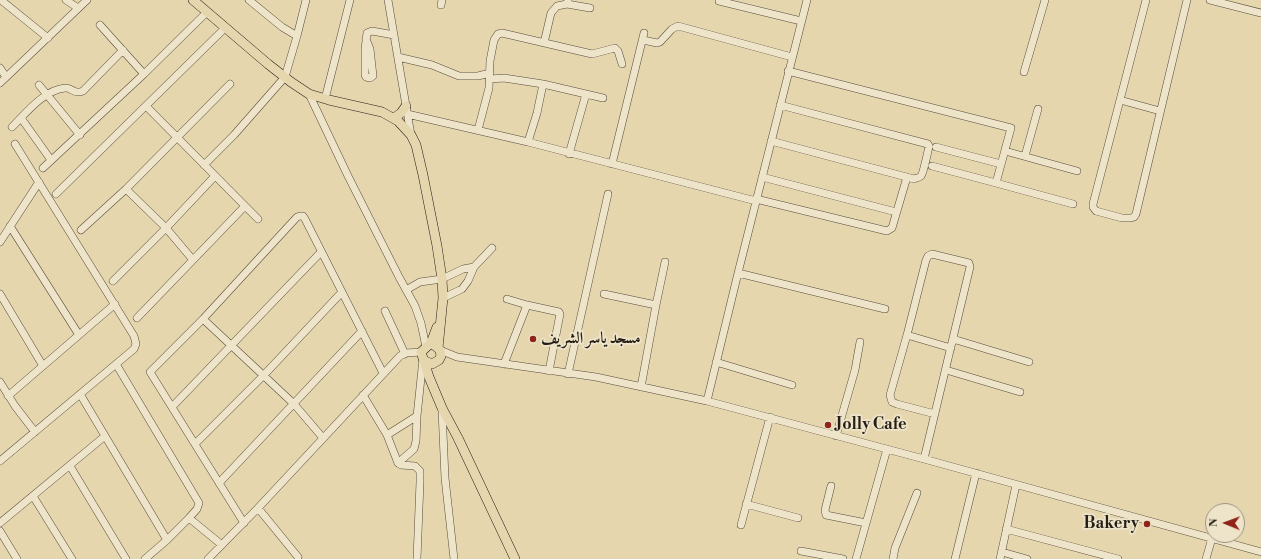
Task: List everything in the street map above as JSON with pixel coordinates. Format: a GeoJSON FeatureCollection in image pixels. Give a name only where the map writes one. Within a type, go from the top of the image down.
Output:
{"type":"FeatureCollection","features":[{"type":"Feature","properties":{"kind":"main road"},"geometry":{"type":"LineString","coordinates":[[193,0],[285,77],[309,94],[376,110],[394,118],[412,135],[423,175],[442,279],[443,298],[439,349],[441,356],[432,375],[433,387]]}},
{"type":"Feature","properties":{"kind":"main road"},"geometry":{"type":"LineString","coordinates":[[394,118],[407,110]]}},
{"type":"Feature","properties":{"kind":"main road"},"geometry":{"type":"LineString","coordinates":[[441,315],[435,334],[425,353],[429,377],[442,408],[458,438],[515,559]]}},
{"type":"Feature","properties":{"kind":"main road"},"geometry":{"type":"LineString","coordinates":[[425,353],[434,345],[439,349]]}},
{"type":"Feature","properties":{"kind":"main road"},"geometry":{"type":"LineString","coordinates":[[425,353],[429,364],[438,361]]}},
{"type":"Feature","properties":{"kind":"street"},"geometry":{"type":"LineString","coordinates":[[1,0],[48,38]]}},
{"type":"Feature","properties":{"kind":"street"},"geometry":{"type":"LineString","coordinates":[[66,0],[78,8]]}},
{"type":"Feature","properties":{"kind":"street"},"geometry":{"type":"LineString","coordinates":[[0,83],[87,0]]}},
{"type":"Feature","properties":{"kind":"street"},"geometry":{"type":"LineString","coordinates":[[249,0],[282,27],[297,36]]}},
{"type":"Feature","properties":{"kind":"street"},"geometry":{"type":"LineString","coordinates":[[204,165],[234,135],[285,77],[306,0]]}},
{"type":"Feature","properties":{"kind":"street"},"geometry":{"type":"LineString","coordinates":[[325,99],[350,0]]}},
{"type":"Feature","properties":{"kind":"street"},"geometry":{"type":"LineString","coordinates":[[388,0],[412,135]]}},
{"type":"Feature","properties":{"kind":"street"},"geometry":{"type":"LineString","coordinates":[[707,401],[788,71],[807,0]]}},
{"type":"Feature","properties":{"kind":"street"},"geometry":{"type":"LineString","coordinates":[[1024,72],[1045,0]]}},
{"type":"Feature","properties":{"kind":"street"},"geometry":{"type":"LineString","coordinates":[[1146,0],[1093,204],[1096,211],[1122,218],[1131,218],[1136,214],[1187,0]]}},
{"type":"Feature","properties":{"kind":"street"},"geometry":{"type":"LineString","coordinates":[[1210,0],[1261,13]]}},
{"type":"Feature","properties":{"kind":"street"},"geometry":{"type":"LineString","coordinates":[[719,1],[801,21]]}},
{"type":"Feature","properties":{"kind":"street"},"geometry":{"type":"LineString","coordinates":[[544,44],[551,13],[554,8],[567,2],[590,8]]}},
{"type":"Feature","properties":{"kind":"street"},"geometry":{"type":"LineString","coordinates":[[42,168],[80,135],[207,12]]}},
{"type":"Feature","properties":{"kind":"street"},"geometry":{"type":"LineString","coordinates":[[100,25],[144,74]]}},
{"type":"Feature","properties":{"kind":"street"},"geometry":{"type":"LineString","coordinates":[[612,164],[644,36],[657,43],[660,42],[672,28],[678,26],[792,57]]}},
{"type":"Feature","properties":{"kind":"street"},"geometry":{"type":"LineString","coordinates":[[56,194],[225,28]]}},
{"type":"Feature","properties":{"kind":"street"},"geometry":{"type":"LineString","coordinates":[[366,39],[368,31],[394,35]]}},
{"type":"Feature","properties":{"kind":"street"},"geometry":{"type":"LineString","coordinates":[[478,130],[488,95],[490,60],[494,40],[498,34],[502,33],[592,54],[615,48],[618,51],[622,64]]}},
{"type":"Feature","properties":{"kind":"street"},"geometry":{"type":"LineString","coordinates":[[12,127],[47,94],[65,88],[75,92],[83,91],[123,50]]}},
{"type":"Feature","properties":{"kind":"street"},"geometry":{"type":"LineString","coordinates":[[398,57],[432,65],[459,76],[490,76],[504,78],[543,84],[603,98]]}},
{"type":"Feature","properties":{"kind":"street"},"geometry":{"type":"LineString","coordinates":[[0,68],[6,78]]}},
{"type":"Feature","properties":{"kind":"street"},"geometry":{"type":"LineString","coordinates":[[788,71],[1011,128],[996,183]]}},
{"type":"Feature","properties":{"kind":"street"},"geometry":{"type":"LineString","coordinates":[[81,230],[126,189],[230,84]]}},
{"type":"Feature","properties":{"kind":"street"},"geometry":{"type":"LineString","coordinates":[[528,142],[537,113],[543,84]]}},
{"type":"Feature","properties":{"kind":"street"},"geometry":{"type":"LineString","coordinates":[[40,85],[80,135]]}},
{"type":"Feature","properties":{"kind":"street"},"geometry":{"type":"LineString","coordinates":[[309,94],[348,176],[420,317],[425,353],[417,416],[416,441],[414,449],[398,463]]}},
{"type":"Feature","properties":{"kind":"street"},"geometry":{"type":"LineString","coordinates":[[569,154],[586,94]]}},
{"type":"Feature","properties":{"kind":"street"},"geometry":{"type":"LineString","coordinates":[[1120,100],[1160,111]]}},
{"type":"Feature","properties":{"kind":"street"},"geometry":{"type":"LineString","coordinates":[[771,141],[916,179],[921,176],[928,152],[928,144],[780,105]]}},
{"type":"Feature","properties":{"kind":"street"},"geometry":{"type":"LineString","coordinates":[[146,106],[258,219]]}},
{"type":"Feature","properties":{"kind":"street"},"geometry":{"type":"LineString","coordinates":[[1025,156],[1038,109]]}},
{"type":"Feature","properties":{"kind":"street"},"geometry":{"type":"LineString","coordinates":[[407,110],[569,154],[883,231],[890,230],[892,228],[906,177]]}},
{"type":"Feature","properties":{"kind":"street"},"geometry":{"type":"LineString","coordinates":[[21,118],[51,160]]}},
{"type":"Feature","properties":{"kind":"street"},"geometry":{"type":"LineString","coordinates":[[0,461],[134,349],[136,344],[134,336],[15,144]]}},
{"type":"Feature","properties":{"kind":"street"},"geometry":{"type":"LineString","coordinates":[[936,147],[1001,164]]}},
{"type":"Feature","properties":{"kind":"street"},"geometry":{"type":"LineString","coordinates":[[1005,151],[1077,171]]}},
{"type":"Feature","properties":{"kind":"street"},"geometry":{"type":"LineString","coordinates":[[932,166],[1073,204]]}},
{"type":"Feature","properties":{"kind":"street"},"geometry":{"type":"LineString","coordinates":[[113,281],[215,176]]}},
{"type":"Feature","properties":{"kind":"street"},"geometry":{"type":"LineString","coordinates":[[762,177],[896,212]]}},
{"type":"Feature","properties":{"kind":"street"},"geometry":{"type":"LineString","coordinates":[[0,242],[39,182]]}},
{"type":"Feature","properties":{"kind":"street"},"geometry":{"type":"LineString","coordinates":[[126,189],[166,228],[193,260]]}},
{"type":"Feature","properties":{"kind":"street"},"geometry":{"type":"LineString","coordinates":[[568,374],[608,194]]}},
{"type":"Feature","properties":{"kind":"street"},"geometry":{"type":"LineString","coordinates":[[137,318],[245,206]]}},
{"type":"Feature","properties":{"kind":"street"},"geometry":{"type":"LineString","coordinates":[[244,523],[150,372],[203,319],[297,217],[303,216],[383,374]]}},
{"type":"Feature","properties":{"kind":"street"},"geometry":{"type":"LineString","coordinates":[[10,226],[79,335]]}},
{"type":"Feature","properties":{"kind":"street"},"geometry":{"type":"LineString","coordinates":[[443,298],[462,289],[468,281],[474,267],[492,248]]}},
{"type":"Feature","properties":{"kind":"street"},"geometry":{"type":"LineString","coordinates":[[172,407],[321,252]]}},
{"type":"Feature","properties":{"kind":"street"},"geometry":{"type":"LineString","coordinates":[[924,459],[954,340],[970,267],[969,263],[932,254],[928,256],[926,260],[890,398],[892,402],[935,414]]}},
{"type":"Feature","properties":{"kind":"street"},"geometry":{"type":"LineString","coordinates":[[641,386],[665,262]]}},
{"type":"Feature","properties":{"kind":"street"},"geometry":{"type":"LineString","coordinates":[[406,290],[420,282],[442,279],[474,267]]}},
{"type":"Feature","properties":{"kind":"street"},"geometry":{"type":"LineString","coordinates":[[738,273],[885,309]]}},
{"type":"Feature","properties":{"kind":"street"},"geometry":{"type":"LineString","coordinates":[[195,444],[264,375],[342,292]]}},
{"type":"Feature","properties":{"kind":"street"},"geometry":{"type":"LineString","coordinates":[[0,294],[43,366]]}},
{"type":"Feature","properties":{"kind":"street"},"geometry":{"type":"LineString","coordinates":[[604,294],[656,305]]}},
{"type":"Feature","properties":{"kind":"street"},"geometry":{"type":"LineString","coordinates":[[506,299],[558,312],[560,314],[549,371]]}},
{"type":"Feature","properties":{"kind":"street"},"geometry":{"type":"LineString","coordinates":[[8,396],[114,304]]}},
{"type":"Feature","properties":{"kind":"street"},"geometry":{"type":"LineString","coordinates":[[504,364],[527,305]]}},
{"type":"Feature","properties":{"kind":"street"},"geometry":{"type":"LineString","coordinates":[[385,311],[405,354]]}},
{"type":"Feature","properties":{"kind":"street"},"geometry":{"type":"LineString","coordinates":[[203,319],[294,404],[323,438]]}},
{"type":"Feature","properties":{"kind":"street"},"geometry":{"type":"LineString","coordinates":[[219,483],[362,331]]}},
{"type":"Feature","properties":{"kind":"street"},"geometry":{"type":"LineString","coordinates":[[907,335],[951,348]]}},
{"type":"Feature","properties":{"kind":"street"},"geometry":{"type":"LineString","coordinates":[[954,340],[1029,362]]}},
{"type":"Feature","properties":{"kind":"street"},"geometry":{"type":"LineString","coordinates":[[836,436],[855,370],[860,342]]}},
{"type":"Feature","properties":{"kind":"street"},"geometry":{"type":"LineString","coordinates":[[439,349],[457,357],[596,377],[707,401],[1205,536]]}},
{"type":"Feature","properties":{"kind":"street"},"geometry":{"type":"LineString","coordinates":[[208,559],[244,523],[400,356],[405,354],[425,353]]}},
{"type":"Feature","properties":{"kind":"street"},"geometry":{"type":"LineString","coordinates":[[438,361],[457,357]]}},
{"type":"Feature","properties":{"kind":"street"},"geometry":{"type":"LineString","coordinates":[[716,362],[792,385]]}},
{"type":"Feature","properties":{"kind":"street"},"geometry":{"type":"LineString","coordinates":[[116,364],[199,505],[189,518],[145,559]]}},
{"type":"Feature","properties":{"kind":"street"},"geometry":{"type":"LineString","coordinates":[[946,370],[1020,392]]}},
{"type":"Feature","properties":{"kind":"street"},"geometry":{"type":"LineString","coordinates":[[0,382],[15,406],[35,432]]}},
{"type":"Feature","properties":{"kind":"street"},"geometry":{"type":"LineString","coordinates":[[80,394],[167,540]]}},
{"type":"Feature","properties":{"kind":"street"},"geometry":{"type":"LineString","coordinates":[[363,395],[386,435],[398,463],[401,465],[415,466],[420,471],[417,559]]}},
{"type":"Feature","properties":{"kind":"street"},"geometry":{"type":"LineString","coordinates":[[442,408],[445,478],[454,559]]}},
{"type":"Feature","properties":{"kind":"street"},"geometry":{"type":"LineString","coordinates":[[386,435],[417,416]]}},
{"type":"Feature","properties":{"kind":"street"},"geometry":{"type":"LineString","coordinates":[[741,525],[770,417]]}},
{"type":"Feature","properties":{"kind":"street"},"geometry":{"type":"LineString","coordinates":[[0,523],[105,436]]}},
{"type":"Feature","properties":{"kind":"street"},"geometry":{"type":"LineString","coordinates":[[856,559],[887,449]]}},
{"type":"Feature","properties":{"kind":"street"},"geometry":{"type":"LineString","coordinates":[[70,466],[126,559]]}},
{"type":"Feature","properties":{"kind":"street"},"geometry":{"type":"LineString","coordinates":[[955,559],[976,473]]}},
{"type":"Feature","properties":{"kind":"street"},"geometry":{"type":"LineString","coordinates":[[1016,484],[1001,555],[1027,559]]}},
{"type":"Feature","properties":{"kind":"street"},"geometry":{"type":"LineString","coordinates":[[831,486],[825,510],[826,515],[866,523]]}},
{"type":"Feature","properties":{"kind":"street"},"geometry":{"type":"LineString","coordinates":[[893,559],[895,548],[917,493]]}},
{"type":"Feature","properties":{"kind":"street"},"geometry":{"type":"LineString","coordinates":[[33,496],[72,559]]}},
{"type":"Feature","properties":{"kind":"street"},"geometry":{"type":"LineString","coordinates":[[746,504],[798,518]]}},
{"type":"Feature","properties":{"kind":"street"},"geometry":{"type":"LineString","coordinates":[[258,508],[298,557]]}},
{"type":"Feature","properties":{"kind":"street"},"geometry":{"type":"LineString","coordinates":[[189,518],[222,545]]}},
{"type":"Feature","properties":{"kind":"street"},"geometry":{"type":"LineString","coordinates":[[1006,529],[1118,559]]}},
{"type":"Feature","properties":{"kind":"street"},"geometry":{"type":"LineString","coordinates":[[0,531],[17,559]]}},
{"type":"Feature","properties":{"kind":"street"},"geometry":{"type":"LineString","coordinates":[[1206,559],[1211,543]]}},
{"type":"Feature","properties":{"kind":"street"},"geometry":{"type":"LineString","coordinates":[[1230,543],[1261,552]]}},
{"type":"Feature","properties":{"kind":"street"},"geometry":{"type":"LineString","coordinates":[[801,551],[843,559]]}},
{"type":"Feature","properties":{"kind":"place","name":"مسجد ياسر الشريف"},"geometry":{"type":"Point","coordinates":[533,339]}},
{"type":"Feature","properties":{"kind":"place","name":"Jolly Cafe"},"geometry":{"type":"Point","coordinates":[828,425]}},
{"type":"Feature","properties":{"kind":"place","name":"Bakery"},"geometry":{"type":"Point","coordinates":[1147,524]}}]}
